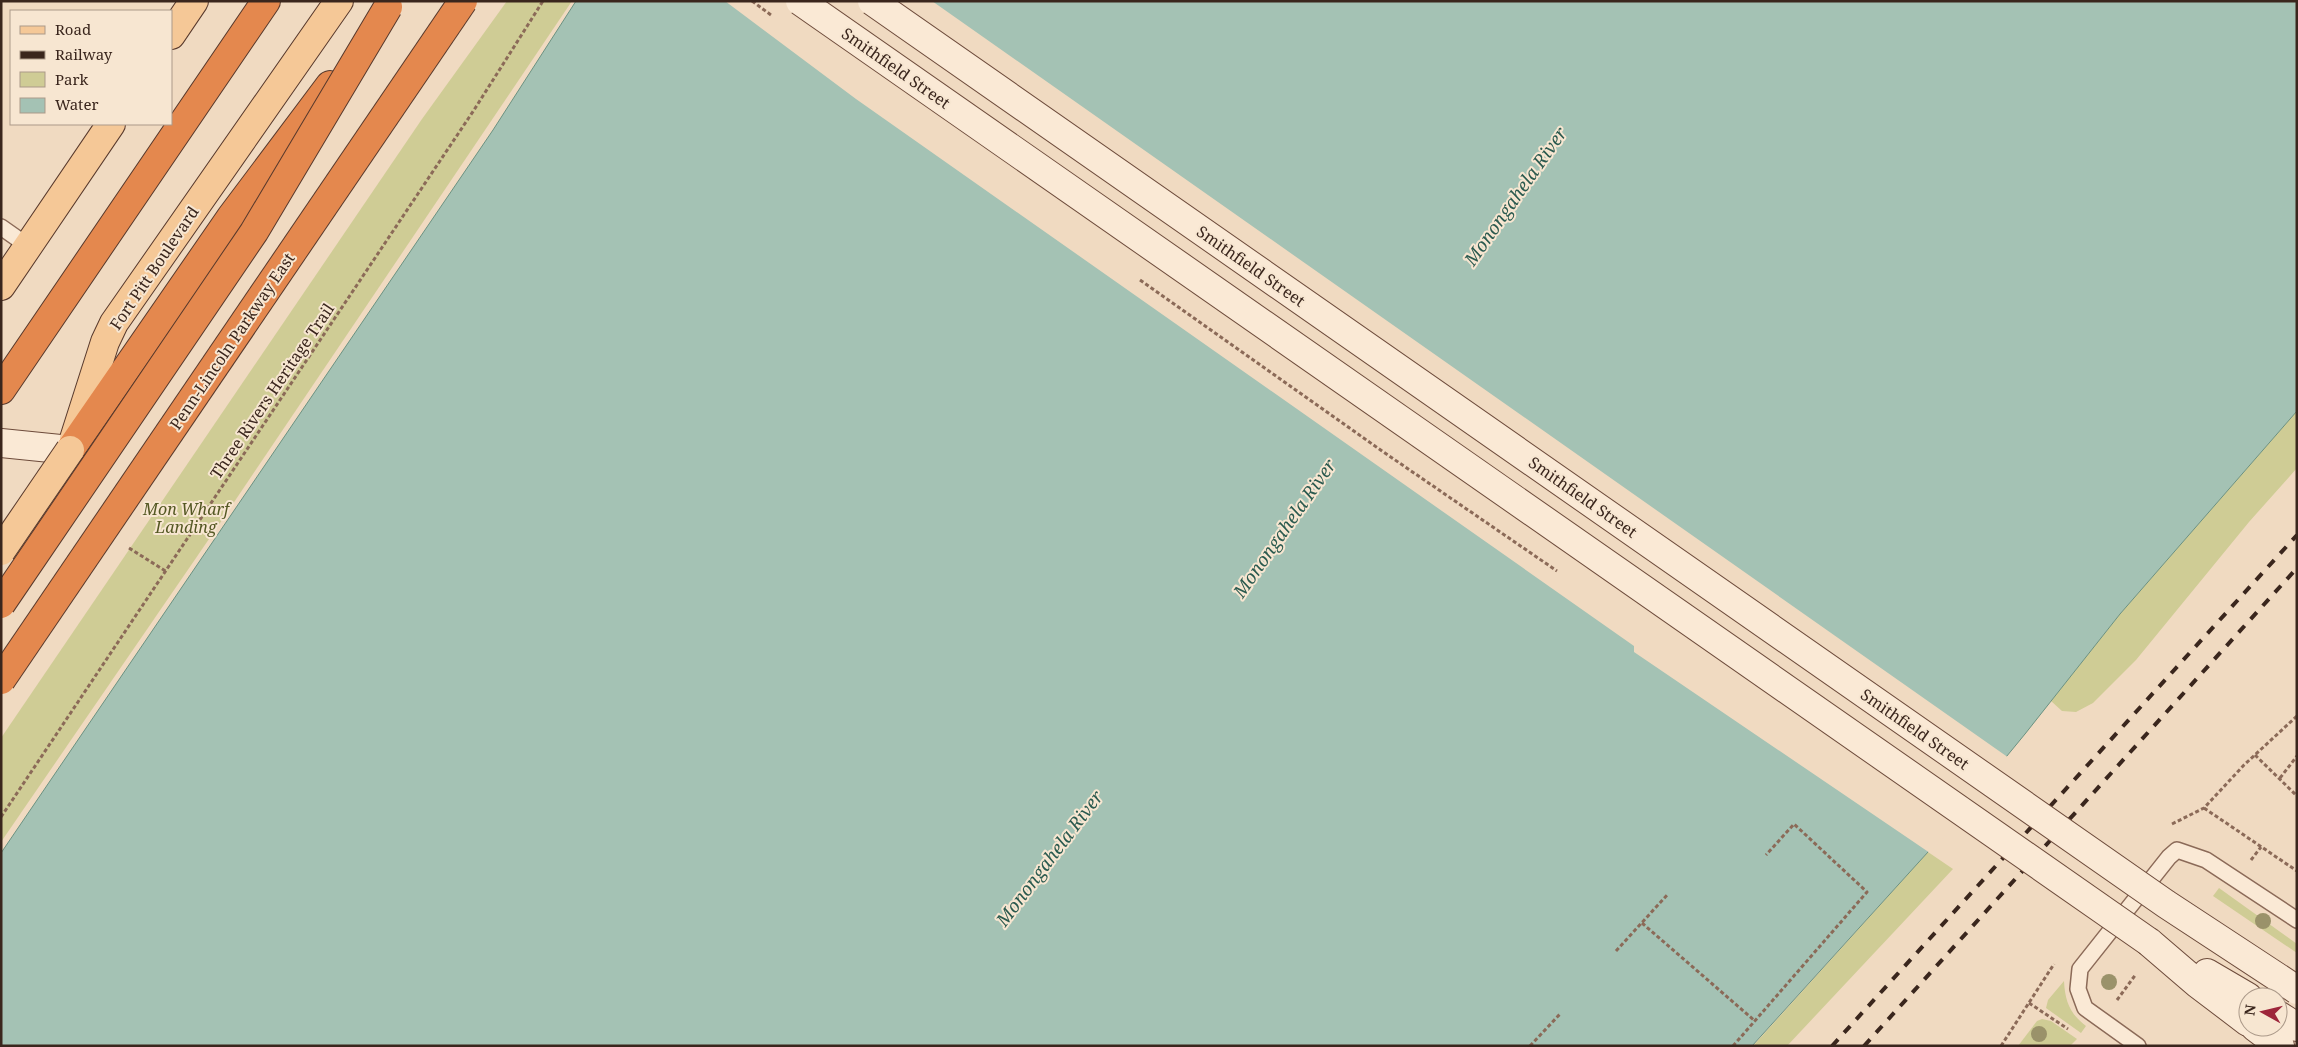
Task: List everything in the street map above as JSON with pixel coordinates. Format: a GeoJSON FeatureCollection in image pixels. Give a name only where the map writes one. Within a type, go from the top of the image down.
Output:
{"type":"FeatureCollection","features":[{"type":"Feature","properties":{"kind":"highway"},"geometry":{"type":"LineString","coordinates":[[1,390],[266,1]]}},
{"type":"Feature","properties":{"kind":"highway","name":"Penn-Lincoln Parkway East"},"geometry":{"type":"LineString","coordinates":[[1,680],[463,1]]}},
{"type":"Feature","properties":{"kind":"highway"},"geometry":{"type":"LineString","coordinates":[[70,450],[232,217],[390,4]]}},
{"type":"Feature","properties":{"kind":"highway"},"geometry":{"type":"LineString","coordinates":[[1,604],[254,232],[390,4]]}},
{"type":"Feature","properties":{"kind":"main road"},"geometry":{"type":"LineString","coordinates":[[172,34],[194,1]]}},
{"type":"Feature","properties":{"kind":"main road","name":"Fort Pitt Boulevard"},"geometry":{"type":"LineString","coordinates":[[1,552],[70,450],[105,342],[114,323],[338,1]]}},
{"type":"Feature","properties":{"kind":"main road","name":"Smithfield Street"},"geometry":{"type":"LineString","coordinates":[[800,1],[2149,942],[2198,984],[2238,1014]]}},
{"type":"Feature","properties":{"kind":"main road","name":"Smithfield Street"},"geometry":{"type":"LineString","coordinates":[[872,1],[2158,898],[2297,990]]}},
{"type":"Feature","properties":{"kind":"main road"},"geometry":{"type":"LineString","coordinates":[[1,286],[110,125]]}},
{"type":"Feature","properties":{"kind":"main road"},"geometry":{"type":"LineString","coordinates":[[1,443],[70,450]]}},
{"type":"Feature","properties":{"kind":"main road","name":"Smithfield Street"},"geometry":{"type":"LineString","coordinates":[[2149,942],[2238,991]]}},
{"type":"Feature","properties":{"kind":"main road"},"geometry":{"type":"LineString","coordinates":[[2268,1037],[2280,1046]]}},
{"type":"Feature","properties":{"kind":"lane"},"geometry":{"type":"LineString","coordinates":[[1,227],[28,246]]}},
{"type":"Feature","properties":{"kind":"lane"},"geometry":{"type":"LineString","coordinates":[[2138,1046],[2085,1008],[2078,989],[2080,969],[2169,857],[2177,850],[2206,860],[2297,920]]}},
{"type":"Feature","properties":{"kind":"path","name":"Three Rivers Heritage Trail"},"geometry":{"type":"LineString","coordinates":[[1,817],[167,572],[474,110],[543,1]]}},
{"type":"Feature","properties":{"kind":"path"},"geometry":{"type":"LineString","coordinates":[[125,546],[167,572]]}},
{"type":"Feature","properties":{"kind":"path"},"geometry":{"type":"LineString","coordinates":[[2175,822],[2204,808],[2255,755],[2297,716]]}},
{"type":"Feature","properties":{"kind":"path"},"geometry":{"type":"LineString","coordinates":[[2255,755],[2297,796]]}},
{"type":"Feature","properties":{"kind":"path"},"geometry":{"type":"LineString","coordinates":[[2280,778],[2297,756]]}},
{"type":"Feature","properties":{"kind":"path"},"geometry":{"type":"LineString","coordinates":[[2204,808],[2297,871]]}},
{"type":"Feature","properties":{"kind":"path"},"geometry":{"type":"LineString","coordinates":[[1733,1046],[1868,892],[1794,824],[1766,855]]}},
{"type":"Feature","properties":{"kind":"path"},"geometry":{"type":"LineString","coordinates":[[2245,868],[2262,847]]}},
{"type":"Feature","properties":{"kind":"path"},"geometry":{"type":"LineString","coordinates":[[1616,951],[1668,894]]}},
{"type":"Feature","properties":{"kind":"path"},"geometry":{"type":"LineString","coordinates":[[1642,922],[1755,1021]]}},
{"type":"Feature","properties":{"kind":"path"},"geometry":{"type":"LineString","coordinates":[[2115,1003],[2136,974]]}},
{"type":"Feature","properties":{"kind":"path"},"geometry":{"type":"LineString","coordinates":[[2001,1046],[2029,1003],[2070,1031]]}},
{"type":"Feature","properties":{"kind":"path"},"geometry":{"type":"LineString","coordinates":[[1530,1046],[1560,1014]]}},
{"type":"Feature","properties":{"kind":"green space","name":"Mon Wharf Landing"},"geometry":{"type":"Polygon","coordinates":[[[507,1],[572,1],[220,523],[1,842],[1,738],[422,119],[507,1]]]}},
{"type":"Feature","properties":{"kind":"green space"},"geometry":{"type":"Polygon","coordinates":[[[2297,411],[2297,468],[2249,522],[2136,660],[2093,703],[2076,712],[2062,711],[2051,701],[2120,614],[2297,411]]]}},
{"type":"Feature","properties":{"kind":"green space"},"geometry":{"type":"Polygon","coordinates":[[[1928,852],[1953,869],[1787,1046],[1753,1046],[1928,852]]]}},
{"type":"Feature","properties":{"kind":"green space"},"geometry":{"type":"Polygon","coordinates":[[[2219,888],[2297,944],[2297,953],[2213,896],[2219,888]]]}},
{"type":"Feature","properties":{"kind":"green space"},"geometry":{"type":"Polygon","coordinates":[[[2064,981],[2069,1006],[2076,1017],[2086,1026],[2081,1033],[2046,1008],[2048,1000],[2064,981]]]}},
{"type":"Feature","properties":{"kind":"green space"},"geometry":{"type":"Polygon","coordinates":[[[2042,1019],[2051,1021],[2077,1039],[2070,1046],[2018,1046],[2037,1021],[2042,1019]]]}},
{"type":"Feature","properties":{"kind":"water","name":"Monongahela River"},"geometry":{"type":"Polygon","coordinates":[[[576,1],[2297,1],[2297,411],[2120,614],[1928,852],[1752,1046],[1,1046],[1,853],[493,130],[576,1]]]}},
{"type":"Feature","properties":{"kind":"pier"},"geometry":{"type":"Polygon","coordinates":[[[725,1],[932,1],[2009,758],[1930,853],[1634,652],[1634,646],[856,99],[725,1]]]}},
{"type":"Feature","properties":{"kind":"railway"},"geometry":{"type":"LineString","coordinates":[[1832,1046],[2297,535]]}},
{"type":"Feature","properties":{"kind":"railway"},"geometry":{"type":"LineString","coordinates":[[1864,1046],[2297,568]]}}]}
